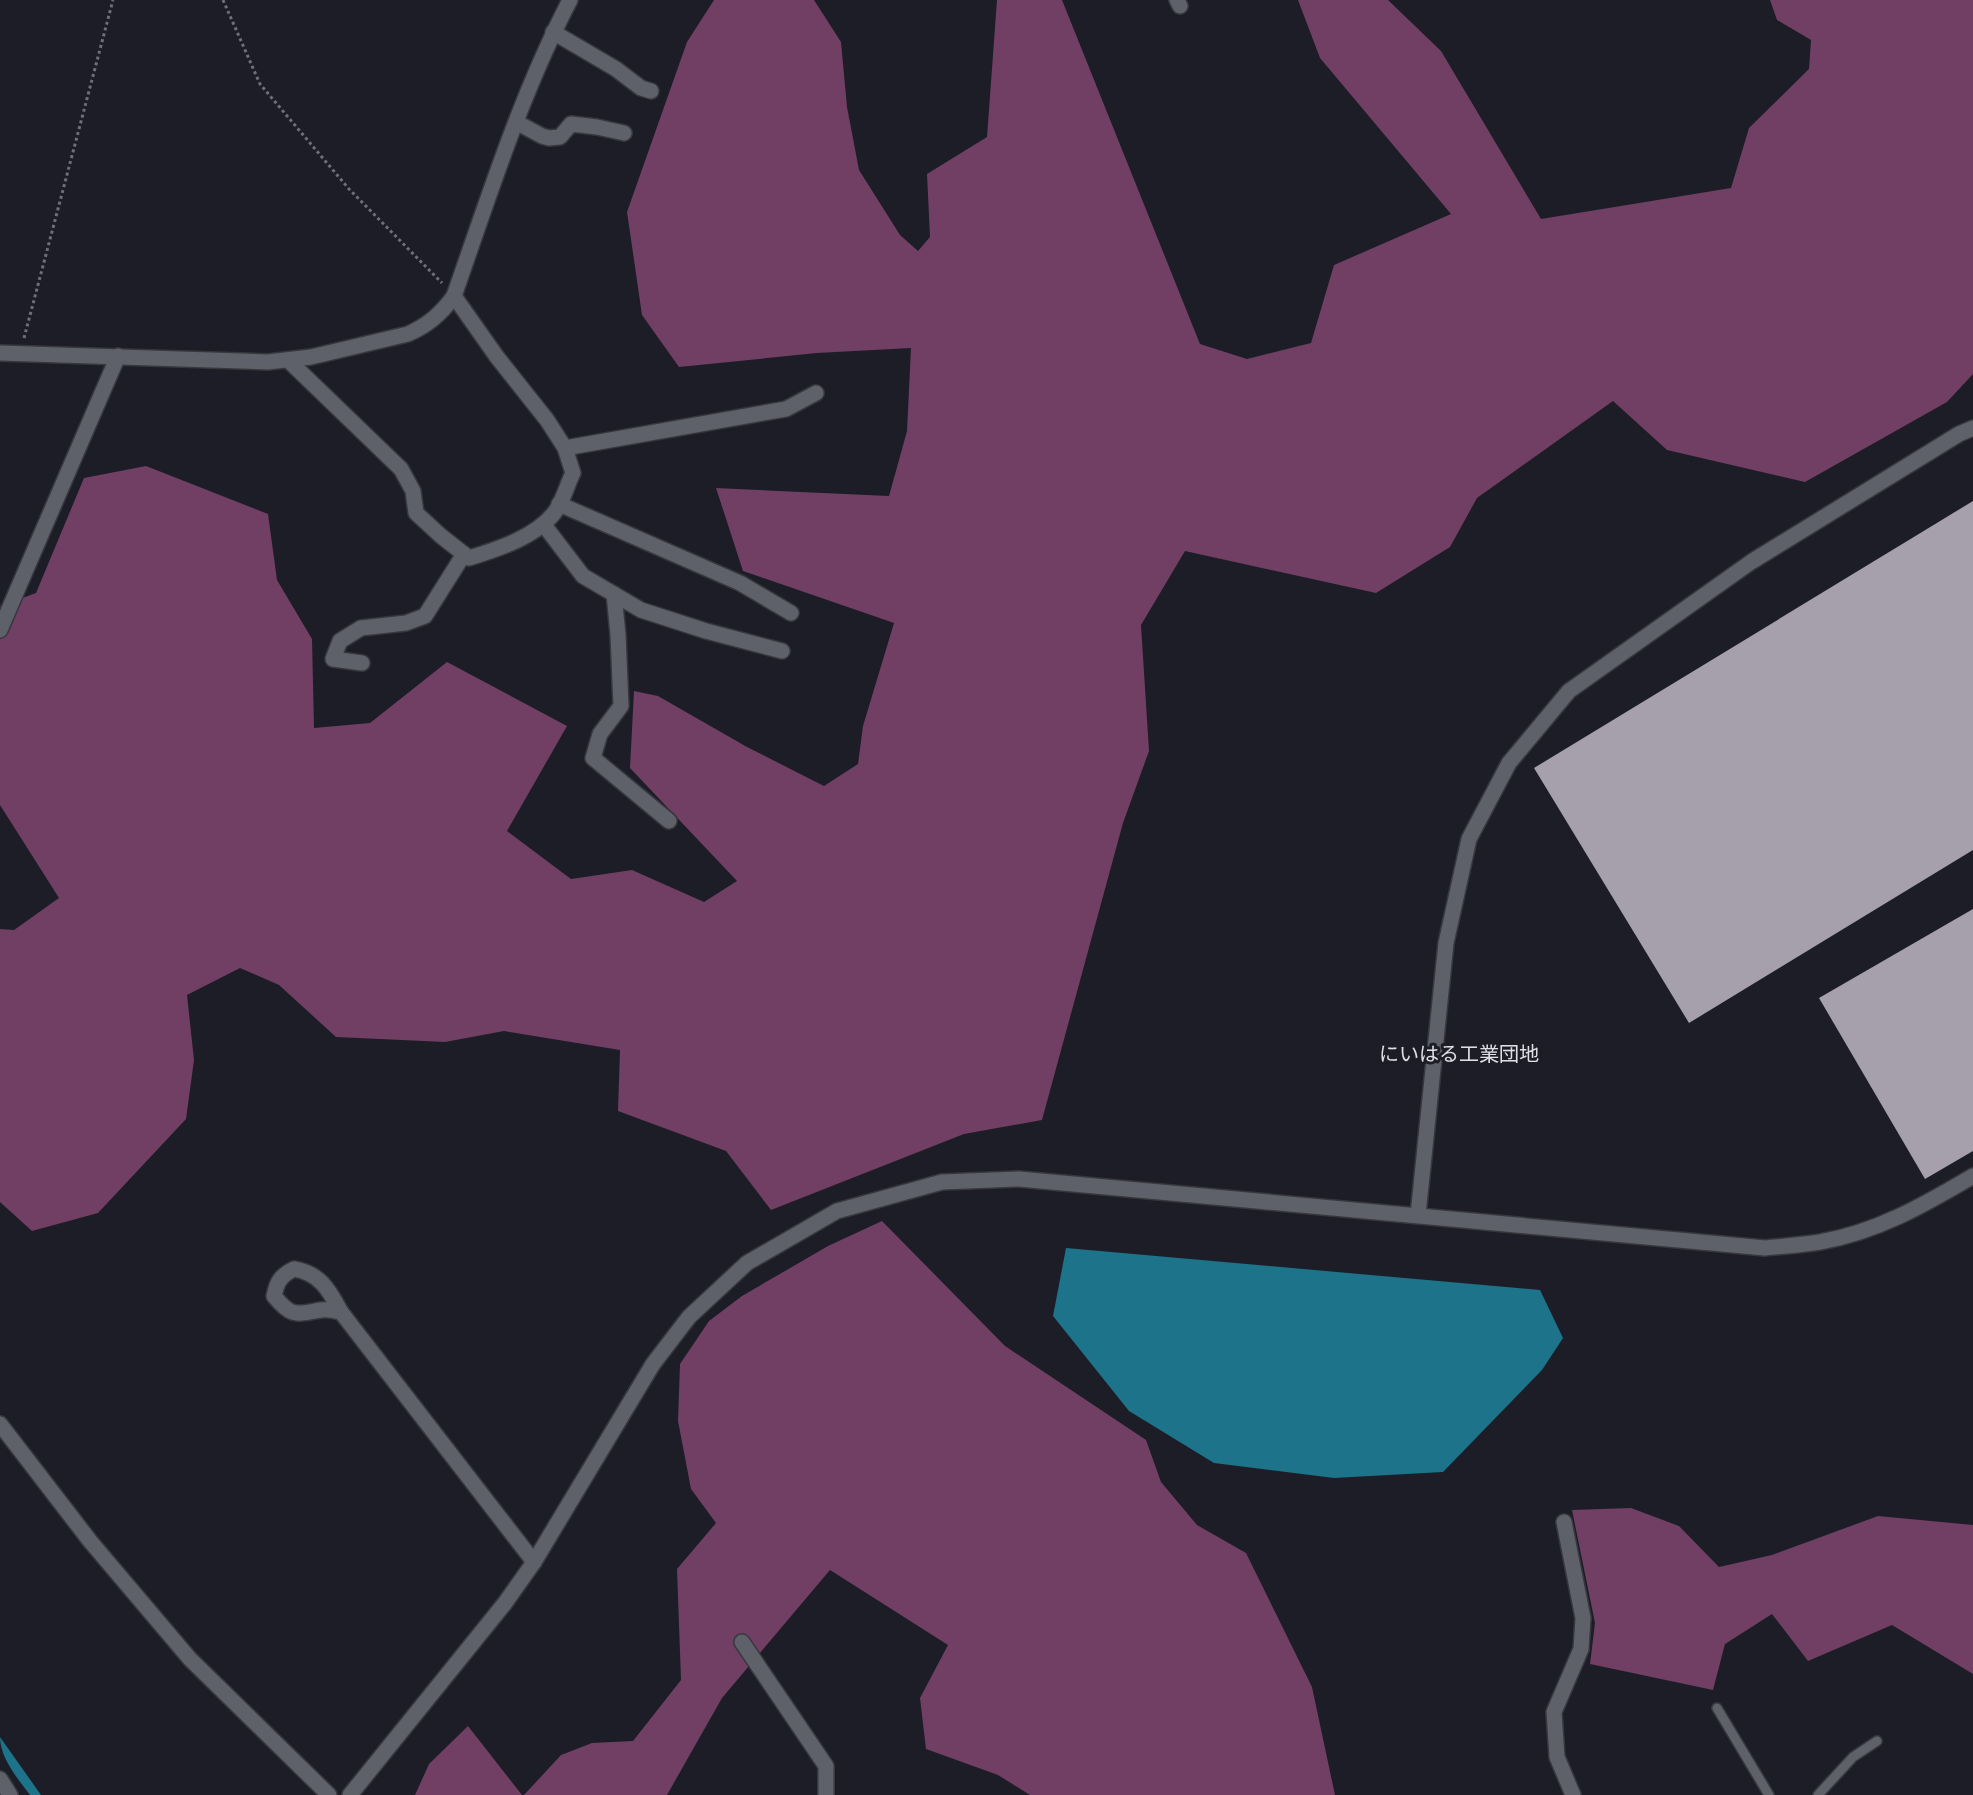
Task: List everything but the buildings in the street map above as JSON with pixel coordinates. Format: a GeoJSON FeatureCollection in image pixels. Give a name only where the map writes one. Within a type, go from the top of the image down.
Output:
{"type":"FeatureCollection","features":[{"type":"Feature","properties":{"kind":"street"},"geometry":{"type":"LineString","coordinates":[[0,353],[268,362],[311,357],[408,334],[436,318],[454,296],[516,122],[570,0]]}},
{"type":"Feature","properties":{"kind":"street"},"geometry":{"type":"LineString","coordinates":[[554,32],[616,69],[640,87],[651,91]]}},
{"type":"Feature","properties":{"kind":"street"},"geometry":{"type":"LineString","coordinates":[[516,122],[549,138],[560,137],[571,124],[624,133]]}},
{"type":"Feature","properties":{"kind":"street"},"geometry":{"type":"LineString","coordinates":[[288,360],[401,469],[412,491],[416,513],[469,558],[491,551],[544,525],[559,504],[573,473],[565,448],[547,420],[497,357],[454,296]]}},
{"type":"Feature","properties":{"kind":"street"},"geometry":{"type":"LineString","coordinates":[[0,630],[118,356]]}},
{"type":"Feature","properties":{"kind":"street"},"geometry":{"type":"LineString","coordinates":[[565,448],[786,409],[816,393]]}},
{"type":"Feature","properties":{"kind":"street"},"geometry":{"type":"LineString","coordinates":[[1418,1215],[1446,943],[1469,839],[1509,763],[1569,691],[1751,562],[1959,434],[1973,428]]}},
{"type":"Feature","properties":{"kind":"street"},"geometry":{"type":"LineString","coordinates":[[559,504],[740,583],[791,613]]}},
{"type":"Feature","properties":{"kind":"street"},"geometry":{"type":"LineString","coordinates":[[544,525],[584,576],[641,610],[706,631],[782,651]]}},
{"type":"Feature","properties":{"kind":"street"},"geometry":{"type":"LineString","coordinates":[[362,663],[333,659],[340,641],[361,628],[406,623],[425,616],[464,554]]}},
{"type":"Feature","properties":{"kind":"street"},"geometry":{"type":"LineString","coordinates":[[614,594],[621,706],[600,734],[593,758],[669,820]]}},
{"type":"Feature","properties":{"kind":"street"},"geometry":{"type":"LineString","coordinates":[[350,1795],[505,1603],[534,1562],[653,1364],[689,1317],[747,1263],[837,1211],[942,1182],[1019,1179],[1764,1248],[1821,1242],[1890,1222],[1918,1209],[1973,1176]]}},
{"type":"Feature","properties":{"kind":"street"},"geometry":{"type":"LineString","coordinates":[[341,1312],[534,1562]]}},
{"type":"Feature","properties":{"kind":"street"},"geometry":{"type":"LineString","coordinates":[[0,1424],[90,1541],[190,1659],[329,1795]]}},
{"type":"Feature","properties":{"kind":"street"},"geometry":{"type":"LineString","coordinates":[[1564,1522],[1583,1618],[1581,1649],[1554,1712],[1557,1757],[1573,1795]]}},
{"type":"Feature","properties":{"kind":"street"},"geometry":{"type":"LineString","coordinates":[[742,1642],[826,1766],[826,1795]]}},
{"type":"Feature","properties":{"kind":"street"},"geometry":{"type":"LineString","coordinates":[[0,1779],[10,1795]]}},
{"type":"Feature","properties":{"kind":"lane"},"geometry":{"type":"LineString","coordinates":[[1717,1708],[1769,1795]]}},
{"type":"Feature","properties":{"kind":"lane"},"geometry":{"type":"LineString","coordinates":[[1818,1795],[1853,1757],[1877,1741]]}},
{"type":"Feature","properties":{"kind":"path"},"geometry":{"type":"LineString","coordinates":[[20,355],[113,0]]}},
{"type":"Feature","properties":{"kind":"path"},"geometry":{"type":"LineString","coordinates":[[223,0],[260,84],[350,189],[454,296]]}},
{"type":"Feature","properties":{"kind":"shaded area"},"geometry":{"type":"Polygon","coordinates":[[[714,0],[814,0],[841,42],[847,107],[859,170],[900,235],[918,251],[930,237],[927,174],[987,137],[997,0],[1062,0],[1200,344],[1247,359],[1311,343],[1334,265],[1451,214],[1320,58],[1298,0],[1388,0],[1441,51],[1541,219],[1731,188],[1749,128],[1809,69],[1811,40],[1777,20],[1770,0],[1973,0],[1973,374],[1947,402],[1805,482],[1667,450],[1613,401],[1477,498],[1450,547],[1376,593],[1185,551],[1141,625],[1149,751],[1123,823],[1042,1120],[964,1134],[771,1210],[726,1151],[618,1111],[620,1050],[504,1031],[445,1042],[336,1037],[279,985],[240,968],[187,995],[194,1060],[186,1119],[98,1213],[32,1231],[0,1202],[0,929],[14,930],[59,898],[0,805],[0,606],[36,593],[84,478],[146,466],[268,514],[277,580],[312,639],[314,728],[370,723],[447,662],[567,726],[507,831],[571,879],[632,870],[704,902],[737,881],[630,768],[634,691],[658,696],[747,747],[824,786],[858,764],[863,726],[894,623],[743,571],[716,488],[889,496],[907,431],[911,348],[817,353],[679,367],[642,315],[627,212],[687,42],[714,0]]]}},
{"type":"Feature","properties":{"kind":"shaded area"},"geometry":{"type":"Polygon","coordinates":[[[882,1221],[1005,1346],[1146,1440],[1161,1482],[1197,1525],[1246,1553],[1312,1687],[1335,1795],[1030,1795],[998,1775],[926,1749],[920,1698],[948,1645],[830,1570],[722,1698],[667,1795],[524,1795],[561,1755],[592,1743],[633,1741],[681,1680],[677,1569],[716,1523],[691,1489],[678,1421],[680,1364],[709,1321],[742,1296],[828,1246],[882,1221]]]}},
{"type":"Feature","properties":{"kind":"shaded area"},"geometry":{"type":"Polygon","coordinates":[[[1631,1508],[1679,1526],[1719,1567],[1772,1555],[1878,1516],[1973,1525],[1973,1674],[1892,1625],[1808,1661],[1772,1614],[1725,1644],[1713,1690],[1590,1664],[1595,1623],[1572,1510],[1631,1508]]]}},
{"type":"Feature","properties":{"kind":"shaded area"},"geometry":{"type":"Polygon","coordinates":[[[468,1726],[522,1795],[415,1795],[429,1764],[468,1726]]]}},
{"type":"Feature","properties":{"kind":"water"},"geometry":{"type":"Polygon","coordinates":[[[1066,1248],[1540,1290],[1563,1338],[1542,1370],[1443,1472],[1334,1478],[1214,1463],[1129,1411],[1053,1316],[1066,1248]]]}},
{"type":"Feature","properties":{"kind":"water"},"geometry":{"type":"Polygon","coordinates":[[[0,1737],[41,1795],[30,1795],[15,1775],[3,1753],[0,1737]]]}},
{"type":"Feature","properties":{"kind":"district","name":"にいはる工業団地"},"geometry":{"type":"Point","coordinates":[1459,1054]}}]}
